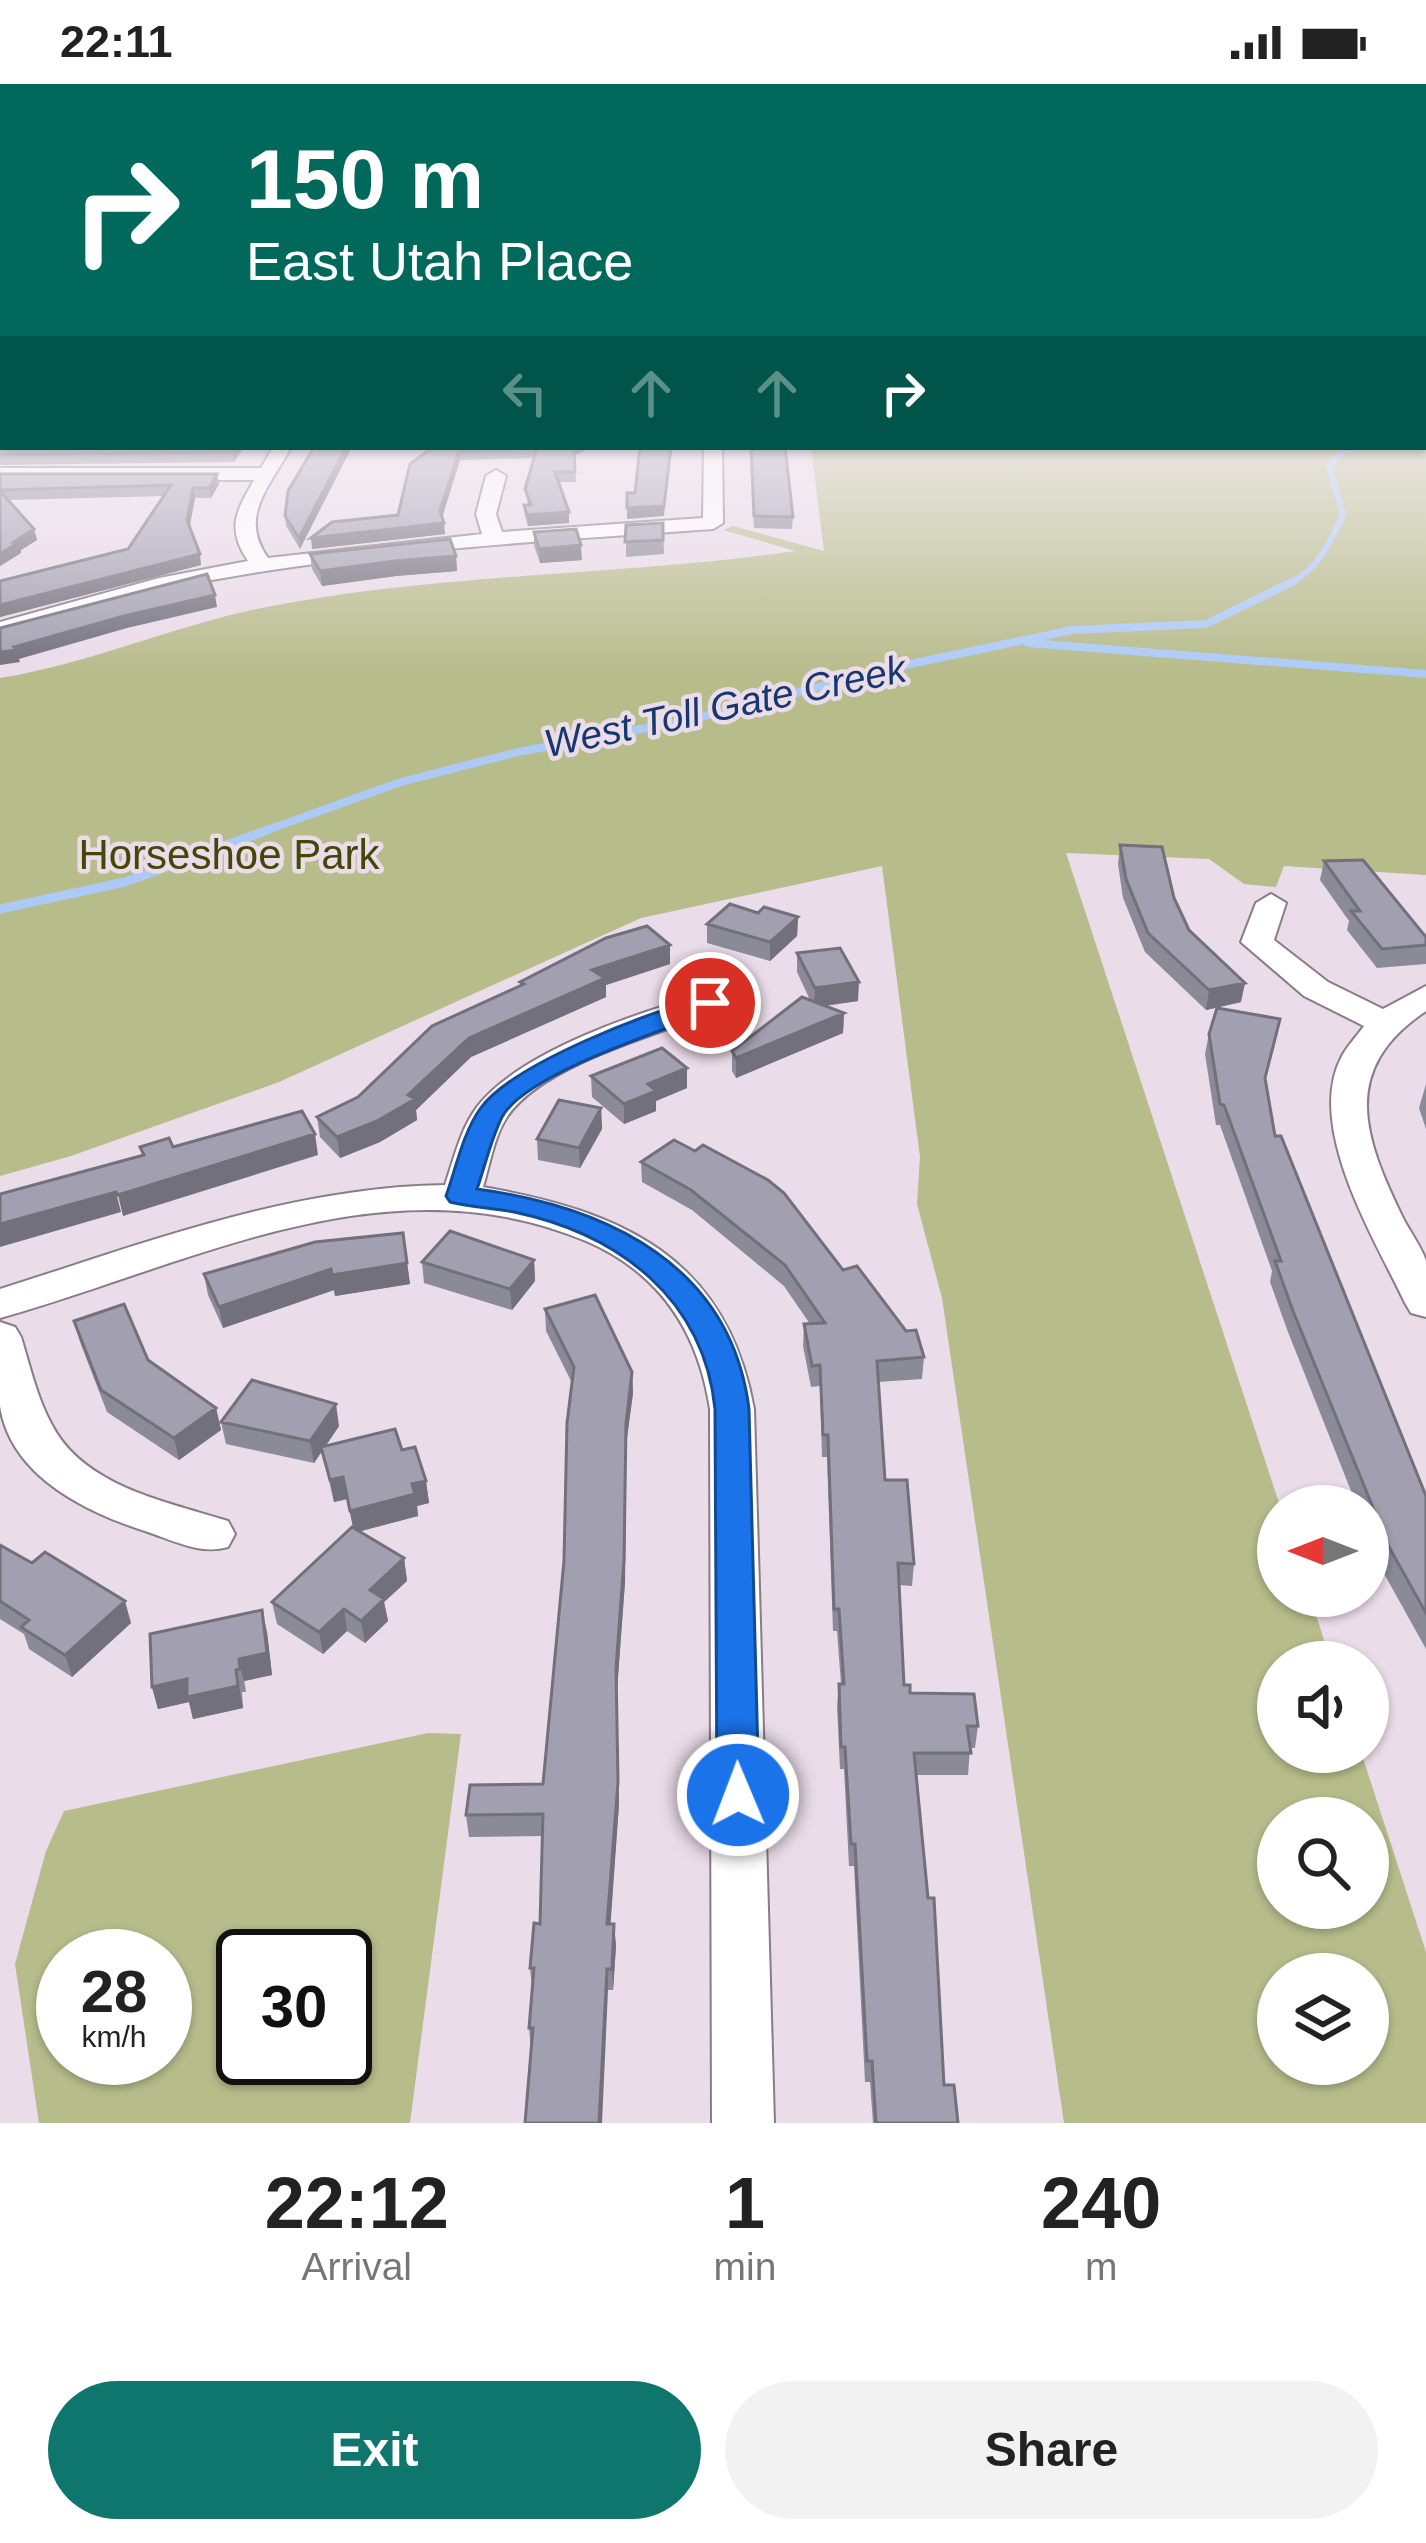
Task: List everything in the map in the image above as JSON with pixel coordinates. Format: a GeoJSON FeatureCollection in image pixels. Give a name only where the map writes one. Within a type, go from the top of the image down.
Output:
{"type":"FeatureCollection","features":[{"type":"Feature","properties":{"kind":"street"},"geometry":{"type":"LineString","coordinates":[[261,485],[242,521],[246,542],[262,565]]}},
{"type":"Feature","properties":{"kind":"street"},"geometry":{"type":"LineString","coordinates":[[494,485],[486,514],[494,538]]}},
{"type":"Feature","properties":{"kind":"street"},"geometry":{"type":"LineString","coordinates":[[0,628],[190,578],[262,565],[397,546],[713,523],[713,485]]}},
{"type":"Feature","properties":{"kind":"street"},"geometry":{"type":"LineString","coordinates":[[1271,903],[1258,942],[1316,989],[1383,1022]]}},
{"type":"Feature","properties":{"kind":"street"},"geometry":{"type":"LineString","coordinates":[[1426,996],[1383,1022],[1352,1065],[1347,1118],[1354,1144],[1426,1303]]}},
{"type":"Feature","properties":{"kind":"street"},"geometry":{"type":"LineString","coordinates":[[460,1196],[490,1114],[508,1092],[554,1066],[710,1003]]}},
{"type":"Feature","properties":{"kind":"street"},"geometry":{"type":"LineString","coordinates":[[0,1304],[334,1204],[382,1197],[460,1196],[564,1215],[639,1251],[687,1294],[709,1325],[728,1371],[743,2123]]}},
{"type":"Feature","properties":{"kind":"street"},"geometry":{"type":"LineString","coordinates":[[0,1337],[27,1419],[44,1450],[70,1477],[123,1504],[212,1534]]}},
{"type":"Feature","properties":{"kind":"green space","name":"Horseshoe Park"},"geometry":{"type":"Polygon","coordinates":[[[816,485],[1426,485],[1426,875],[1284,866],[1276,887],[1244,884],[1209,859],[1066,853],[1273,1485],[1257,1485],[1257,1617],[1317,1617],[1324,1641],[1257,1641],[1257,1773],[1368,1773],[1376,1797],[1257,1797],[1257,1929],[1389,1929],[1389,1838],[1426,1952],[1426,2123],[1064,2123],[942,1298],[917,1204],[920,1157],[882,866],[641,918],[279,1082],[71,1156],[0,1176],[0,678],[257,609],[324,597],[796,551],[723,530],[733,526],[824,551],[816,485]]]}},
{"type":"Feature","properties":{"kind":"green space"},"geometry":{"type":"Polygon","coordinates":[[[428,1733],[461,1734],[410,2123],[39,2123],[15,1964],[46,1851],[64,1811],[428,1733]]]}},
{"type":"Feature","properties":{"kind":"building"},"geometry":{"type":"Polygon","coordinates":[[[0,485],[166,485],[0,490],[0,485]]]}},
{"type":"Feature","properties":{"kind":"building"},"geometry":{"type":"Polygon","coordinates":[[[171,485],[211,485],[193,488],[187,520],[200,554],[0,605],[0,581],[128,549],[171,485]]]}},
{"type":"Feature","properties":{"kind":"building"},"geometry":{"type":"Polygon","coordinates":[[[291,485],[326,485],[299,538],[285,516],[291,485]]]}},
{"type":"Feature","properties":{"kind":"building"},"geometry":{"type":"Polygon","coordinates":[[[405,485],[448,485],[440,511],[444,523],[311,538],[332,522],[398,515],[405,485]]]}},
{"type":"Feature","properties":{"kind":"building"},"geometry":{"type":"Polygon","coordinates":[[[526,485],[560,485],[569,512],[527,515],[524,505],[531,505],[526,485]]]}},
{"type":"Feature","properties":{"kind":"building"},"geometry":{"type":"Polygon","coordinates":[[[636,485],[666,485],[664,506],[627,508],[627,493],[635,493],[636,485]]]}},
{"type":"Feature","properties":{"kind":"building"},"geometry":{"type":"Polygon","coordinates":[[[753,485],[789,485],[793,517],[754,516],[753,485]]]}},
{"type":"Feature","properties":{"kind":"building"},"geometry":{"type":"Polygon","coordinates":[[[0,491],[34,529],[0,554],[0,491]]]}},
{"type":"Feature","properties":{"kind":"building"},"geometry":{"type":"Polygon","coordinates":[[[663,523],[663,540],[625,542],[626,525],[663,523]]]}},
{"type":"Feature","properties":{"kind":"building"},"geometry":{"type":"Polygon","coordinates":[[[576,529],[581,545],[539,549],[534,532],[576,529]]]}},
{"type":"Feature","properties":{"kind":"building"},"geometry":{"type":"Polygon","coordinates":[[[450,539],[456,556],[320,571],[310,554],[450,539]]]}},
{"type":"Feature","properties":{"kind":"building"},"geometry":{"type":"Polygon","coordinates":[[[207,574],[215,595],[0,652],[0,628],[207,574]]]}},
{"type":"Feature","properties":{"kind":"building"},"geometry":{"type":"Polygon","coordinates":[[[1120,845],[1162,847],[1174,898],[1189,930],[1245,983],[1209,990],[1148,933],[1126,879],[1120,845]]]}},
{"type":"Feature","properties":{"kind":"building"},"geometry":{"type":"Polygon","coordinates":[[[1363,860],[1426,937],[1426,945],[1382,949],[1351,911],[1360,911],[1324,861],[1363,860]]]}},
{"type":"Feature","properties":{"kind":"building"},"geometry":{"type":"Polygon","coordinates":[[[730,904],[798,917],[770,942],[707,924],[730,904]]]}},
{"type":"Feature","properties":{"kind":"building"},"geometry":{"type":"Polygon","coordinates":[[[647,926],[670,945],[592,970],[605,978],[469,1038],[408,1095],[415,1099],[377,1121],[337,1137],[317,1117],[358,1097],[432,1026],[524,984],[520,982],[606,938],[647,926]]]}},
{"type":"Feature","properties":{"kind":"building"},"geometry":{"type":"Polygon","coordinates":[[[840,948],[859,982],[815,988],[797,953],[840,948]]]}},
{"type":"Feature","properties":{"kind":"building"},"geometry":{"type":"Polygon","coordinates":[[[802,997],[844,1013],[736,1058],[732,1051],[802,997]]]}},
{"type":"Feature","properties":{"kind":"building"},"geometry":{"type":"Polygon","coordinates":[[[1217,1008],[1280,1019],[1265,1078],[1275,1136],[1281,1136],[1426,1496],[1426,1613],[1389,1547],[1389,1485],[1364,1485],[1293,1311],[1275,1261],[1281,1261],[1220,1104],[1209,1034],[1217,1008]]]}},
{"type":"Feature","properties":{"kind":"building"},"geometry":{"type":"Polygon","coordinates":[[[662,1048],[687,1068],[648,1084],[656,1091],[624,1104],[591,1076],[662,1048]]]}},
{"type":"Feature","properties":{"kind":"building"},"geometry":{"type":"Polygon","coordinates":[[[559,1100],[601,1108],[579,1148],[537,1139],[559,1100]]]}},
{"type":"Feature","properties":{"kind":"building"},"geometry":{"type":"Polygon","coordinates":[[[302,1111],[315,1134],[118,1195],[0,1224],[0,1194],[144,1155],[140,1147],[169,1138],[173,1147],[302,1111]]]}},
{"type":"Feature","properties":{"kind":"building"},"geometry":{"type":"Polygon","coordinates":[[[674,1140],[695,1151],[703,1145],[784,1193],[843,1270],[857,1266],[906,1331],[916,1330],[924,1357],[877,1361],[885,1480],[907,1480],[914,1564],[898,1563],[904,1685],[910,1685],[910,1693],[974,1694],[978,1726],[967,1726],[971,1753],[914,1753],[928,1898],[934,1898],[944,2085],[954,2085],[958,2123],[876,2123],[872,2061],[867,2061],[855,1844],[851,1844],[845,1747],[841,1747],[839,1684],[844,1684],[839,1609],[834,1609],[828,1435],[823,1435],[820,1365],[812,1366],[804,1324],[825,1323],[785,1265],[691,1190],[641,1162],[674,1140]]]}},
{"type":"Feature","properties":{"kind":"building"},"geometry":{"type":"Polygon","coordinates":[[[450,1231],[534,1260],[510,1289],[422,1262],[450,1231]]]}},
{"type":"Feature","properties":{"kind":"building"},"geometry":{"type":"Polygon","coordinates":[[[403,1233],[407,1263],[332,1275],[331,1269],[219,1307],[204,1274],[315,1242],[403,1233]]]}},
{"type":"Feature","properties":{"kind":"building"},"geometry":{"type":"Polygon","coordinates":[[[595,1295],[632,1372],[616,1668],[618,1782],[607,1924],[614,1924],[599,2123],[525,2123],[533,2028],[529,2028],[534,1968],[530,1968],[534,1923],[540,1924],[543,1814],[466,1815],[470,1785],[543,1784],[564,1561],[567,1423],[574,1367],[545,1309],[595,1295]]]}},
{"type":"Feature","properties":{"kind":"building"},"geometry":{"type":"Polygon","coordinates":[[[124,1304],[148,1360],[216,1408],[174,1438],[101,1390],[74,1321],[124,1304]]]}},
{"type":"Feature","properties":{"kind":"building"},"geometry":{"type":"Polygon","coordinates":[[[252,1380],[336,1404],[310,1441],[221,1422],[252,1380]]]}},
{"type":"Feature","properties":{"kind":"building"},"geometry":{"type":"Polygon","coordinates":[[[395,1429],[402,1450],[415,1447],[426,1481],[412,1484],[415,1494],[350,1511],[343,1477],[330,1480],[321,1447],[395,1429]]]}},
{"type":"Feature","properties":{"kind":"building"},"geometry":{"type":"Polygon","coordinates":[[[352,1527],[404,1558],[370,1590],[384,1599],[361,1621],[344,1609],[319,1632],[272,1602],[352,1527]]]}},
{"type":"Feature","properties":{"kind":"building"},"geometry":{"type":"Polygon","coordinates":[[[0,1545],[32,1563],[45,1552],[125,1601],[65,1655],[21,1627],[29,1620],[0,1601],[0,1545]]]}},
{"type":"Feature","properties":{"kind":"building"},"geometry":{"type":"Polygon","coordinates":[[[262,1610],[267,1653],[239,1659],[238,1686],[187,1697],[187,1679],[152,1687],[150,1634],[262,1610]]]}},
{"type":"Feature","properties":{"kind":"waterway","name":"West Toll Gate Creek"},"geometry":{"type":"LineString","coordinates":[[1289,584],[1315,564],[1338,526],[1343,515],[1334,485]]}},
{"type":"Feature","properties":{"kind":"waterway","name":"West Toll Gate Creek"},"geometry":{"type":"LineString","coordinates":[[1289,584],[1294,581]]}},
{"type":"Feature","properties":{"kind":"waterway","name":"West Toll Gate Creek"},"geometry":{"type":"LineString","coordinates":[[256,834],[401,782],[518,752],[684,721],[910,664],[1072,630],[1206,624],[1289,584]]}},
{"type":"Feature","properties":{"kind":"waterway"},"geometry":{"type":"LineString","coordinates":[[1028,643],[1426,674]]}},
{"type":"Feature","properties":{"kind":"waterway","name":"West Toll Gate Creek"},"geometry":{"type":"LineString","coordinates":[[0,909],[125,882],[265,831]]}},
{"type":"Feature","properties":{"kind":"route"},"geometry":{"type":"LineString","coordinates":[[710,1003],[535,1074],[508,1092],[490,1114],[460,1196],[521,1204],[603,1231],[670,1276],[709,1325],[728,1371],[732,1409],[738,1795]]}}]}
